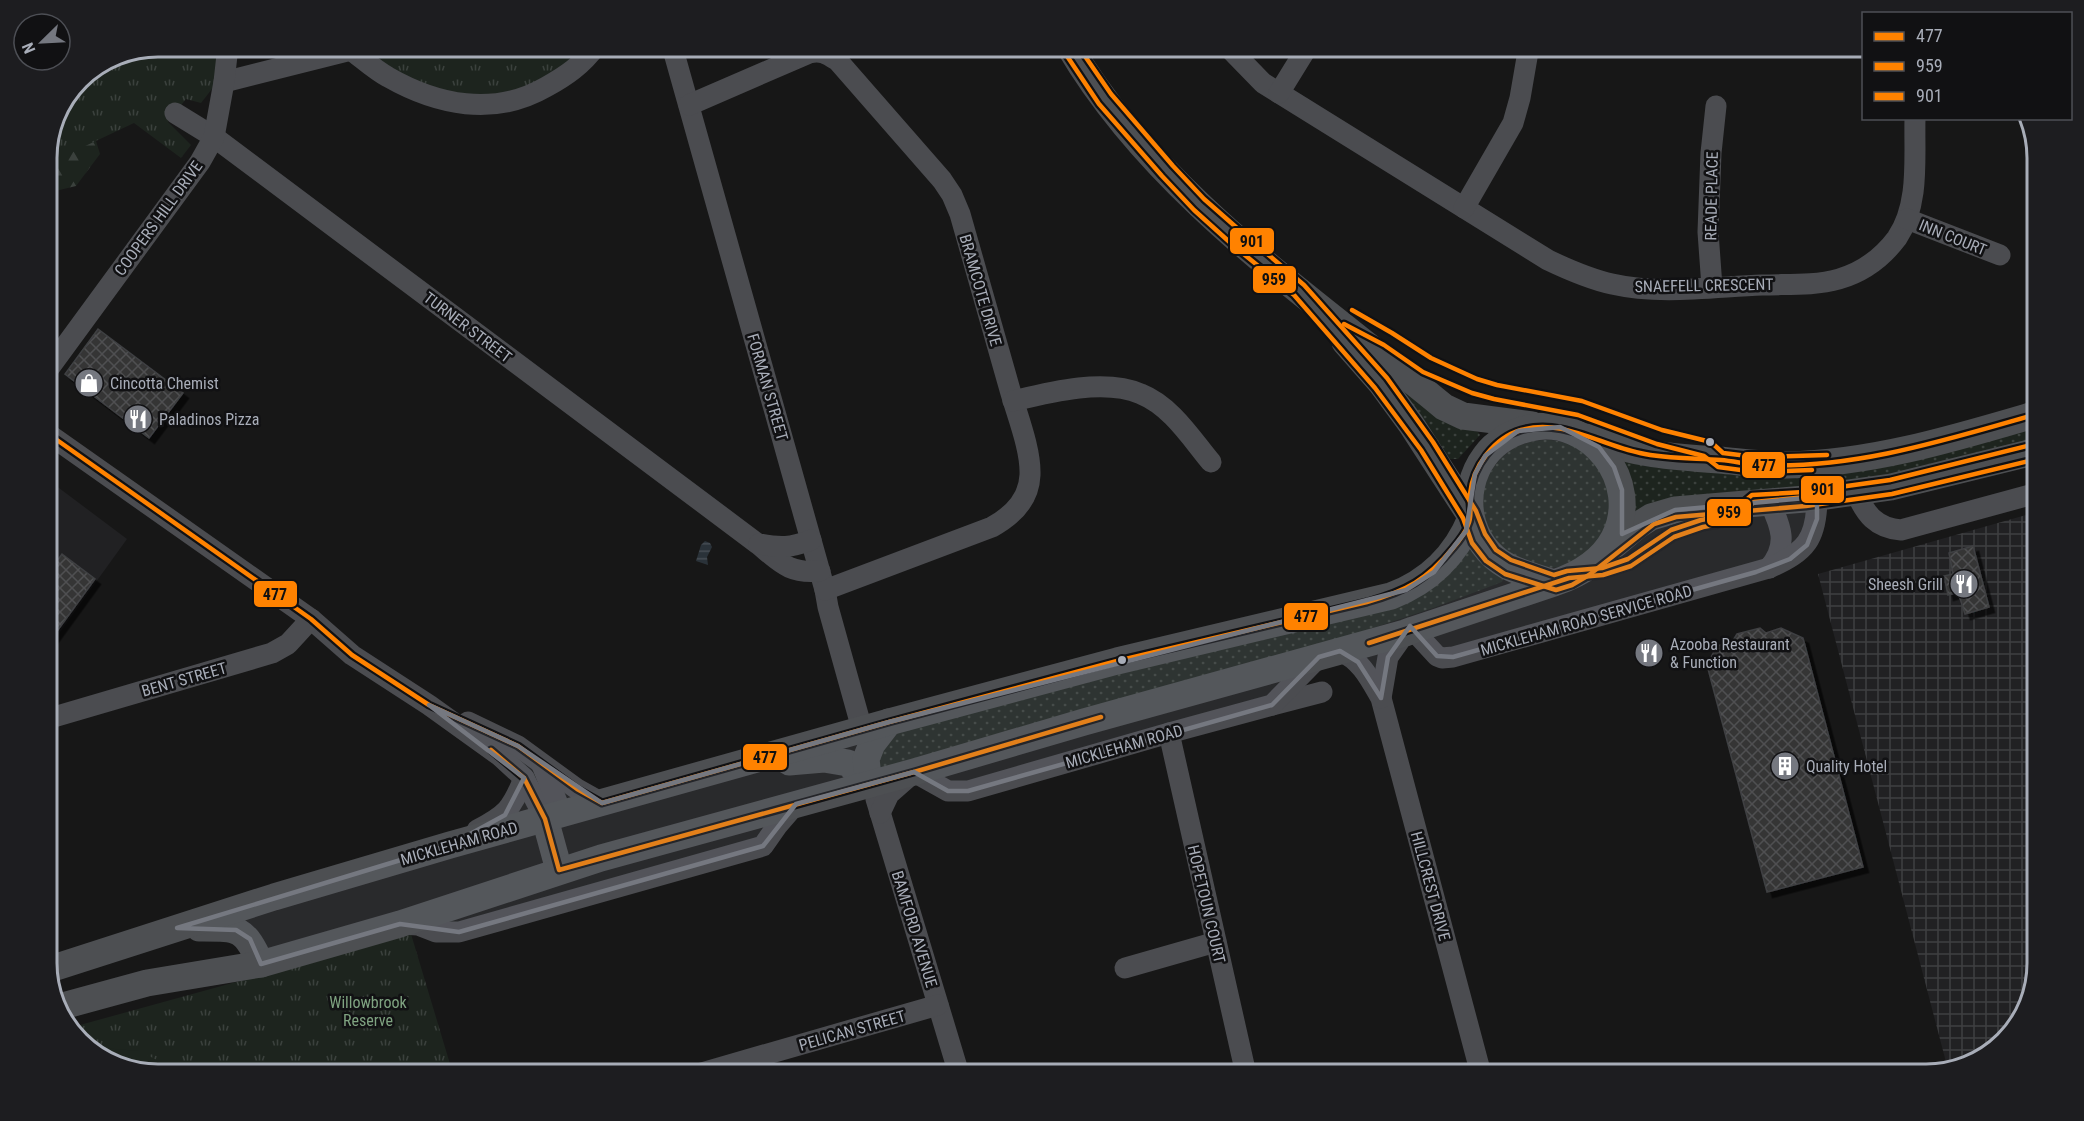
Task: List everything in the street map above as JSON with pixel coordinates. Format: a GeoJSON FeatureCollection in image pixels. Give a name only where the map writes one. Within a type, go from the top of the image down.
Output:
{"type":"FeatureCollection","features":[{"type":"Feature","properties":{"kind":"main road"},"geometry":{"type":"LineString","coordinates":[[1076,57],[1105,99],[1167,171],[1231,233],[1444,406],[1463,416],[1560,427],[1610,446],[1647,454],[1756,465],[1818,463],[1884,455],[2027,417]]}},
{"type":"Feature","properties":{"kind":"main road"},"geometry":{"type":"LineString","coordinates":[[1299,290],[1387,392],[1427,446],[1470,517],[1478,538],[1491,555],[1508,567],[1554,583],[1569,578],[1600,557],[1637,526],[1662,513],[1856,492],[1926,480],[2027,454]]}},
{"type":"Feature","properties":{"kind":"main road"},"geometry":{"type":"LineString","coordinates":[[1470,517],[1470,494],[1474,474],[1485,456],[1500,441],[1518,430],[1539,426]]}},
{"type":"Feature","properties":{"kind":"main road"},"geometry":{"type":"LineString","coordinates":[[1580,433],[1599,447],[1614,467],[1622,490],[1622,514],[1615,537],[1600,557]]}},
{"type":"Feature","properties":{"kind":"main road","name":"MICKLEHAM ROAD"},"geometry":{"type":"LineString","coordinates":[[57,967],[274,897],[450,845],[862,729],[1118,662],[1391,596],[1420,583],[1434,572],[1466,531],[1470,517]]}},
{"type":"Feature","properties":{"kind":"main road","name":"MICKLEHAM ROAD"},"geometry":{"type":"LineString","coordinates":[[66,1005],[147,983],[261,964],[400,924],[568,868],[1330,654],[1409,631],[1554,583]]}},
{"type":"Feature","properties":{"kind":"main road"},"geometry":{"type":"LineString","coordinates":[[869,784],[866,759],[872,744],[889,722]]}},
{"type":"Feature","properties":{"kind":"main road"},"geometry":{"type":"LineString","coordinates":[[728,768],[824,759],[848,763],[869,784]]}},
{"type":"Feature","properties":{"kind":"main road"},"geometry":{"type":"LineString","coordinates":[[554,817],[568,868]]}},
{"type":"Feature","properties":{"kind":"main road"},"geometry":{"type":"LineString","coordinates":[[261,964],[256,936],[258,925],[274,897]]}},
{"type":"Feature","properties":{"kind":"main road"},"geometry":{"type":"LineString","coordinates":[[177,928],[236,930],[250,939],[261,964]]}},
{"type":"Feature","properties":{"kind":"street","name":"COOPERS HILL DRIVE"},"geometry":{"type":"LineString","coordinates":[[57,357],[200,162],[214,137],[227,57]]}},
{"type":"Feature","properties":{"kind":"street"},"geometry":{"type":"LineString","coordinates":[[224,82],[317,57]]}},
{"type":"Feature","properties":{"kind":"street"},"geometry":{"type":"LineString","coordinates":[[362,57],[386,76],[429,97],[459,105],[487,105],[510,102],[536,93],[570,73],[585,57]]}},
{"type":"Feature","properties":{"kind":"street","name":"FORMAN STREET"},"geometry":{"type":"LineString","coordinates":[[675,57],[823,581],[862,729]]}},
{"type":"Feature","properties":{"kind":"street","name":"BRAMCOTE DRIVE"},"geometry":{"type":"LineString","coordinates":[[689,105],[800,57]]}},
{"type":"Feature","properties":{"kind":"street","name":"BRAMCOTE DRIVE"},"geometry":{"type":"LineString","coordinates":[[823,581],[992,527],[1007,519],[1019,506],[1026,493],[1030,476],[1029,461],[1013,401],[960,214],[952,195],[932,168],[832,57]]}},
{"type":"Feature","properties":{"kind":"street","name":"SNAEFELL CRESCENT"},"geometry":{"type":"LineString","coordinates":[[1237,57],[1250,71],[1279,93],[1548,260],[1593,279],[1639,288],[1812,283],[1839,279],[1867,267],[1877,260],[1897,238],[1911,209],[1914,183],[1915,120]]}},
{"type":"Feature","properties":{"kind":"street"},"geometry":{"type":"LineString","coordinates":[[1279,93],[1301,57]]}},
{"type":"Feature","properties":{"kind":"street"},"geometry":{"type":"LineString","coordinates":[[1464,208],[1513,123],[1520,99],[1527,57]]}},
{"type":"Feature","properties":{"kind":"street","name":"READE PLACE"},"geometry":{"type":"LineString","coordinates":[[1712,287],[1708,232],[1711,153],[1716,106]]}},
{"type":"Feature","properties":{"kind":"street","name":"TURNER STREET"},"geometry":{"type":"LineString","coordinates":[[175,113],[214,137],[783,565],[823,581]]}},
{"type":"Feature","properties":{"kind":"street","name":"INN COURT"},"geometry":{"type":"LineString","coordinates":[[1907,219],[2000,255]]}},
{"type":"Feature","properties":{"kind":"street"},"geometry":{"type":"LineString","coordinates":[[1013,401],[1075,389],[1101,387],[1142,394],[1172,415],[1210,462]]}},
{"type":"Feature","properties":{"kind":"street"},"geometry":{"type":"LineString","coordinates":[[57,440],[311,619],[352,654],[500,756],[524,778],[554,817]]}},
{"type":"Feature","properties":{"kind":"street"},"geometry":{"type":"LineString","coordinates":[[1856,492],[1863,509],[1880,525],[1901,530],[2027,496]]}},
{"type":"Feature","properties":{"kind":"street","name":"MICKLEHAM ROAD SERVICE ROAD"},"geometry":{"type":"LineString","coordinates":[[1409,631],[1437,656],[1453,657],[1769,568],[1790,559],[1807,545],[1817,519],[1817,497]]}},
{"type":"Feature","properties":{"kind":"street"},"geometry":{"type":"LineString","coordinates":[[1769,501],[1779,523],[1782,544],[1776,560],[1769,568]]}},
{"type":"Feature","properties":{"kind":"street"},"geometry":{"type":"LineString","coordinates":[[758,544],[782,548],[793,547],[811,540]]}},
{"type":"Feature","properties":{"kind":"street","name":"BENT STREET"},"geometry":{"type":"LineString","coordinates":[[57,716],[272,653],[288,644],[311,619]]}},
{"type":"Feature","properties":{"kind":"street","name":"HILLCREST DRIVE"},"geometry":{"type":"LineString","coordinates":[[1382,698],[1388,657],[1409,631]]}},
{"type":"Feature","properties":{"kind":"street"},"geometry":{"type":"LineString","coordinates":[[1272,705],[1330,654]]}},
{"type":"Feature","properties":{"kind":"street","name":"HILLCREST DRIVE"},"geometry":{"type":"LineString","coordinates":[[1330,654],[1352,656],[1359,662],[1382,698],[1478,1064]]}},
{"type":"Feature","properties":{"kind":"street","name":"MICKLEHAM ROAD"},"geometry":{"type":"LineString","coordinates":[[914,772],[948,791],[968,792],[1169,733],[1322,692]]}},
{"type":"Feature","properties":{"kind":"street"},"geometry":{"type":"LineString","coordinates":[[429,705],[518,746],[578,789],[602,803]]}},
{"type":"Feature","properties":{"kind":"street","name":"HOPETOUN COURT"},"geometry":{"type":"LineString","coordinates":[[1169,733],[1244,1064]]}},
{"type":"Feature","properties":{"kind":"street"},"geometry":{"type":"LineString","coordinates":[[541,762],[554,817]]}},
{"type":"Feature","properties":{"kind":"street"},"geometry":{"type":"LineString","coordinates":[[880,813],[889,794],[914,772]]}},
{"type":"Feature","properties":{"kind":"street"},"geometry":{"type":"LineString","coordinates":[[450,845],[505,815],[516,798],[524,778]]}},
{"type":"Feature","properties":{"kind":"street","name":"BAMFORD AVENUE"},"geometry":{"type":"LineString","coordinates":[[869,784],[880,813],[956,1064]]}},
{"type":"Feature","properties":{"kind":"street","name":"MICKLEHAM ROAD"},"geometry":{"type":"LineString","coordinates":[[400,924],[418,926],[436,932],[459,932],[763,846],[796,804]]}},
{"type":"Feature","properties":{"kind":"street"},"geometry":{"type":"LineString","coordinates":[[1125,968],[1216,942]]}},
{"type":"Feature","properties":{"kind":"street","name":"PELICAN STREET"},"geometry":{"type":"LineString","coordinates":[[765,1064],[938,1005]]}},
{"type":"Feature","properties":{"kind":"highlighted area"},"geometry":{"type":"Polygon","coordinates":[[[1560,427],[1599,447],[1614,467],[1622,490],[1622,534],[1675,510],[1817,497],[1817,519],[1807,545],[1790,559],[1756,572],[1453,657],[1437,656],[1410,626],[1388,657],[1381,698],[1358,662],[1340,651],[1319,657],[1272,705],[968,791],[948,791],[914,772],[796,804],[763,846],[459,932],[400,924],[261,964],[250,939],[236,930],[177,928],[450,845],[505,815],[524,778],[429,705],[518,746],[602,803],[889,722],[1406,590],[1434,572],[1466,531],[1475,474],[1485,456],[1518,431],[1560,427]]]}},
{"type":"Feature","properties":{"kind":"shaded area"},"geometry":{"type":"Polygon","coordinates":[[[57,486],[127,539],[57,636],[57,486]]]}},
{"type":"Feature","properties":{"kind":"shaded area"},"geometry":{"type":"Polygon","coordinates":[[[2027,515],[2027,963],[2025,983],[2017,1008],[1998,1035],[1977,1051],[1947,1062],[1946,1062],[1818,574],[2027,515]]]}},
{"type":"Feature","properties":{"kind":"shaded area"},"geometry":{"type":"Polygon","coordinates":[[[705,541],[712,547],[707,557],[708,565],[696,561],[701,545],[705,541]]]}},
{"type":"Feature","properties":{"kind":"green space"},"geometry":{"type":"Polygon","coordinates":[[[218,57],[215,85],[201,103],[186,99],[168,122],[191,145],[181,158],[134,123],[57,159],[59,138],[65,119],[86,86],[102,74],[138,59],[218,57]]]}},
{"type":"Feature","properties":{"kind":"green space"},"geometry":{"type":"Polygon","coordinates":[[[375,57],[574,57],[544,83],[475,99],[404,80],[375,57]]]}},
{"type":"Feature","properties":{"kind":"green space"},"geometry":{"type":"Polygon","coordinates":[[[112,69],[96,141],[100,154],[76,186],[57,191],[59,138],[65,119],[86,86],[112,69]]]}},
{"type":"Feature","properties":{"kind":"green space"},"geometry":{"type":"Polygon","coordinates":[[[1390,377],[1459,426],[1478,432],[1480,435],[1458,459],[1450,459],[1390,377]]]}},
{"type":"Feature","properties":{"kind":"green space"},"geometry":{"type":"Polygon","coordinates":[[[2027,431],[2027,445],[1959,464],[1633,516],[1623,462],[1666,464],[2005,435],[2027,431]]]}},
{"type":"Feature","properties":{"kind":"green space"},"geometry":{"type":"Polygon","coordinates":[[[1546,440],[1571,445],[1591,459],[1605,479],[1610,504],[1605,529],[1591,549],[1571,563],[1546,568],[1521,563],[1501,549],[1487,529],[1482,504],[1487,479],[1501,459],[1521,445],[1546,440]]]}},
{"type":"Feature","properties":{"kind":"green space"},"geometry":{"type":"Polygon","coordinates":[[[1468,542],[1503,578],[1502,582],[1334,641],[880,770],[876,754],[880,744],[904,728],[1364,611],[1468,542]]]}},
{"type":"Feature","properties":{"kind":"green space","name":"Willowbrook Reserve"},"geometry":{"type":"Polygon","coordinates":[[[411,934],[450,1064],[145,1063],[113,1054],[91,1039],[79,1025],[411,934]]]}},
{"type":"Feature","properties":{"kind":"green space"},"geometry":{"type":"Polygon","coordinates":[[[104,1048],[139,1051],[165,1064],[132,1061],[104,1048]]]}},
{"type":"Feature","properties":{"kind":"building"},"geometry":{"type":"Polygon","coordinates":[[[98,329],[183,393],[149,438],[65,374],[98,329]]]}},
{"type":"Feature","properties":{"kind":"building","name":"Sheesh Grill"},"geometry":{"type":"Polygon","coordinates":[[[1973,546],[1989,607],[1965,614],[1958,592],[1948,595],[1944,576],[1953,574],[1949,553],[1973,546]]]}},
{"type":"Feature","properties":{"kind":"building"},"geometry":{"type":"Polygon","coordinates":[[[62,554],[95,579],[57,631],[57,561],[62,554]]]}},
{"type":"Feature","properties":{"kind":"building","name":"Quality Hotel"},"geometry":{"type":"Polygon","coordinates":[[[1760,628],[1766,633],[1781,628],[1803,638],[1863,867],[1767,892],[1707,665],[1717,646],[1732,642],[1737,634],[1760,628]]]}},
{"type":"Feature","properties":{"kind":"transit line","name":"959"},"geometry":{"type":"LineString","coordinates":[[1068,57],[1099,104],[1162,176],[1194,210],[1235,247],[1294,295],[1375,388],[1421,450],[1463,518],[1472,543],[1486,561],[1505,574],[1556,590],[1572,585],[1589,575],[1654,524],[1676,517],[1806,506],[1892,494],[2027,461]]}},
{"type":"Feature","properties":{"kind":"transit line","name":"901"},"geometry":{"type":"LineString","coordinates":[[1086,57],[1111,94],[1173,166],[1204,199],[1304,285],[1387,378],[1433,442],[1476,511],[1485,534],[1496,550],[1511,560],[1554,575],[1567,571],[1602,568],[1628,559],[1671,530],[1701,520],[1728,515],[1752,495],[1804,492],[1890,480],[2027,446]]}},
{"type":"Feature","properties":{"kind":"transit line","name":"901"},"geometry":{"type":"LineString","coordinates":[[1352,310],[1431,358],[1477,379],[1582,401],[1662,430],[1711,442],[1723,453],[1756,457],[1827,455]]}},
{"type":"Feature","properties":{"kind":"transit line","name":"959"},"geometry":{"type":"LineString","coordinates":[[1344,324],[1384,345],[1423,372],[1472,393],[1578,415],[1657,444],[1704,456],[1718,467],[1756,472],[1812,470]]}},
{"type":"Feature","properties":{"kind":"transit line","name":"477"},"geometry":{"type":"LineString","coordinates":[[57,440],[311,619],[352,655],[429,705],[518,746],[577,789],[602,803],[1117,661],[1367,602],[1404,589],[1425,576],[1460,540],[1471,514],[1470,494],[1475,473],[1486,454],[1494,446],[1502,439],[1521,430],[1551,427],[1640,453],[1660,456],[1757,465],[1793,465],[1828,463],[1898,451],[2027,417]]}},
{"type":"Feature","properties":{"kind":"transit line","name":"477"},"geometry":{"type":"LineString","coordinates":[[1369,643],[1569,578],[1603,575],[1631,566],[1674,537],[1703,527],[1731,522],[1754,502],[1837,494]]}},
{"type":"Feature","properties":{"kind":"transit line","name":"477"},"geometry":{"type":"LineString","coordinates":[[491,750],[524,778],[545,819],[559,870],[914,772],[1101,717]]}},
{"type":"Feature","properties":{"kind":"place","name":"Cincotta Chemist"},"geometry":{"type":"Point","coordinates":[89,383]}},
{"type":"Feature","properties":{"kind":"place","name":"Paladinos Pizza"},"geometry":{"type":"Point","coordinates":[138,419]}},
{"type":"Feature","properties":{"kind":"place","name":"Sheesh Grill"},"geometry":{"type":"Point","coordinates":[1964,584]}},
{"type":"Feature","properties":{"kind":"place","name":"Azooba Restaurant & Function"},"geometry":{"type":"Point","coordinates":[1649,653]}},
{"type":"Feature","properties":{"kind":"place","name":"Quality Hotel"},"geometry":{"type":"Point","coordinates":[1785,766]}}]}
